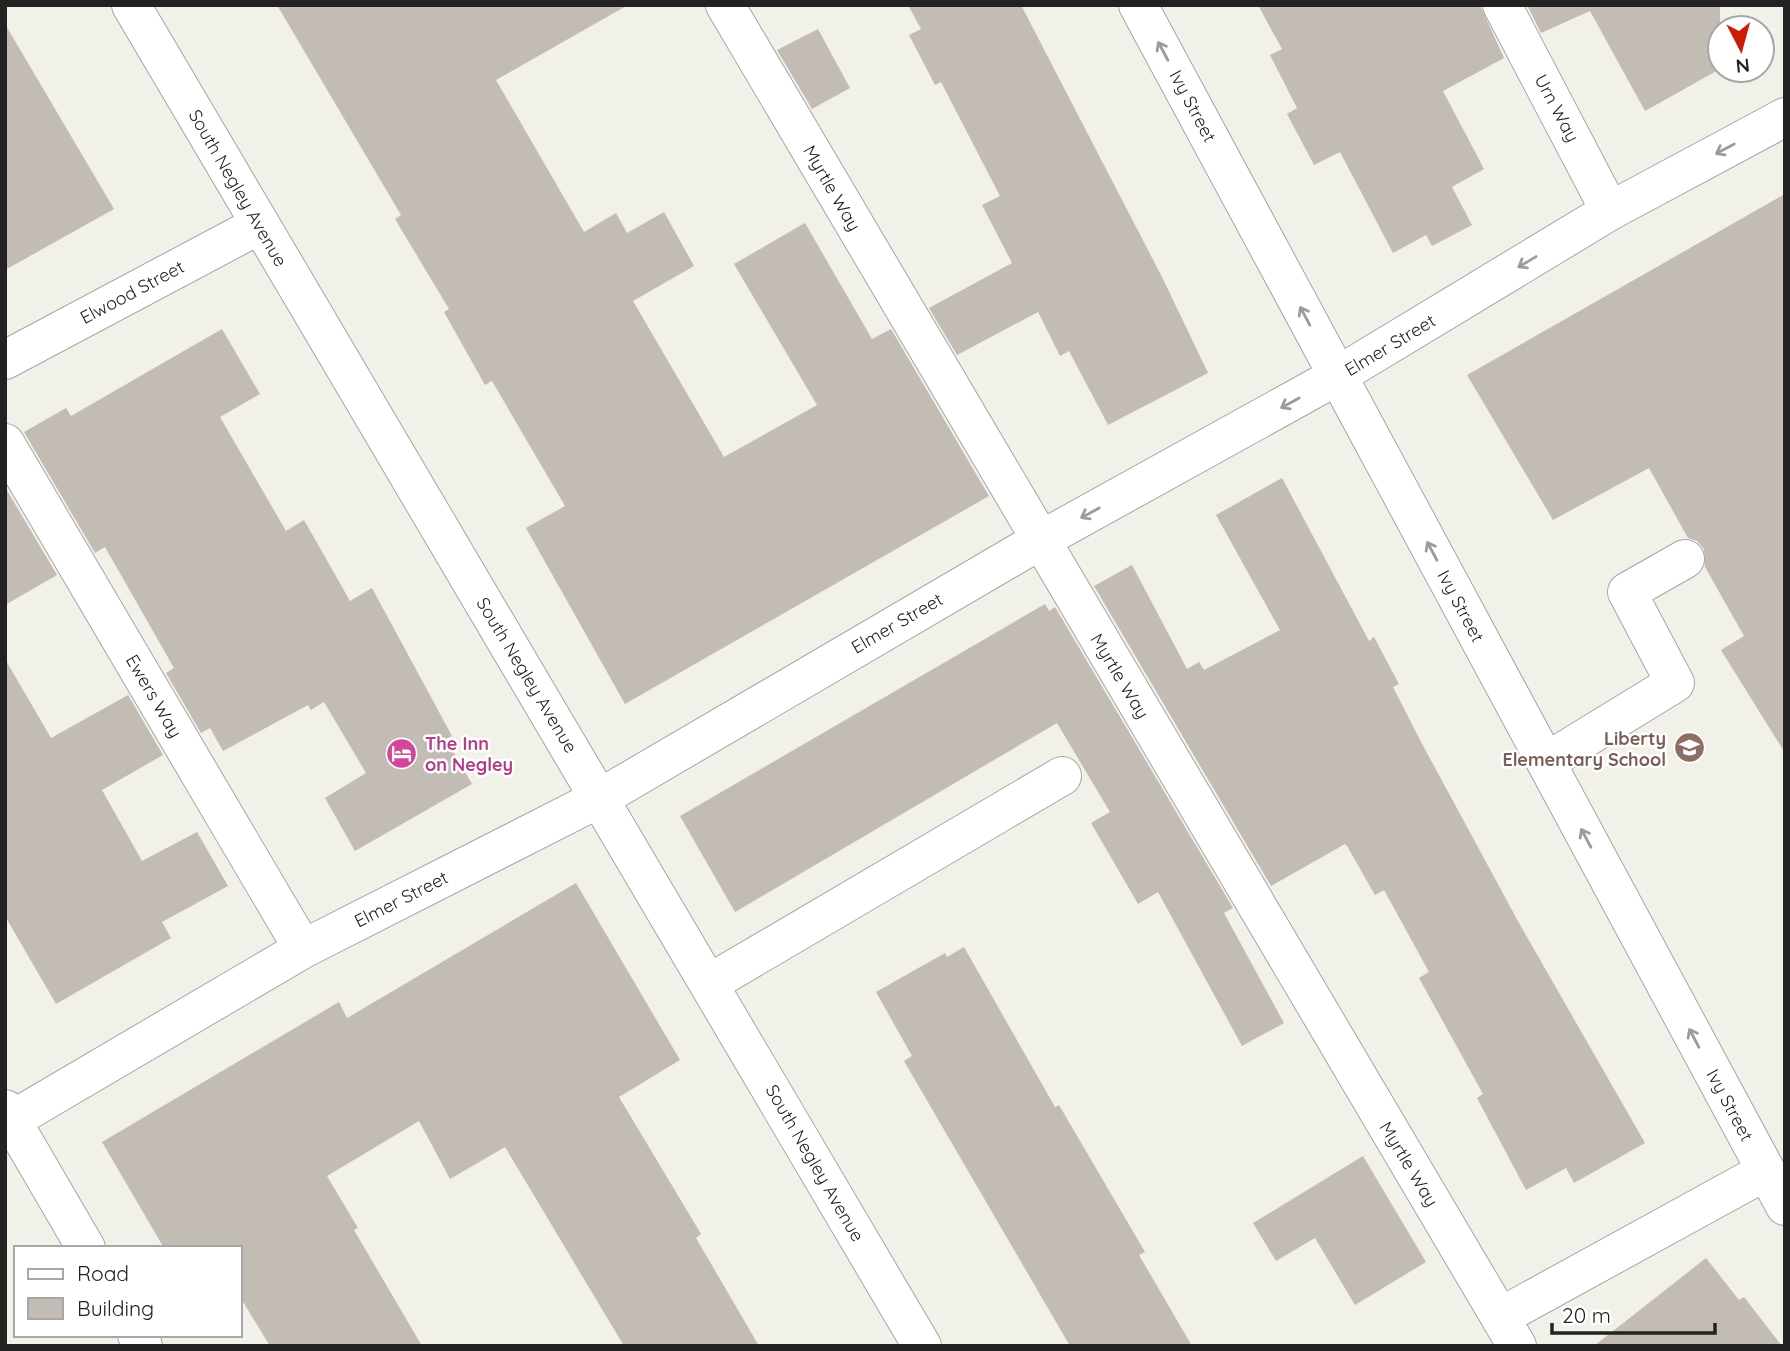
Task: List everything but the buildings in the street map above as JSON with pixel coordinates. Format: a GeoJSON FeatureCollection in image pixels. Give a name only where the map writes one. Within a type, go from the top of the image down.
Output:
{"type":"FeatureCollection","features":[{"type":"Feature","properties":{"kind":"street","name":"South Negley Avenue"},"geometry":{"type":"LineString","coordinates":[[131,5],[922,1346]]}},
{"type":"Feature","properties":{"kind":"street","name":"Myrtle Way"},"geometry":{"type":"LineString","coordinates":[[725,5],[1039,541],[1508,1331]]}},
{"type":"Feature","properties":{"kind":"street","name":"Ivy Street"},"geometry":{"type":"LineString","coordinates":[[1138,5],[1785,1206]]}},
{"type":"Feature","properties":{"kind":"street","name":"Urn Way"},"geometry":{"type":"LineString","coordinates":[[1502,5],[1610,211]]}},
{"type":"Feature","properties":{"kind":"street","name":"Elmer Street"},"geometry":{"type":"LineString","coordinates":[[7,1118],[303,949],[600,797],[1039,541],[1337,376],[1610,211],[1785,117]]}},
{"type":"Feature","properties":{"kind":"street","name":"Elwood Street"},"geometry":{"type":"LineString","coordinates":[[5,360],[259,225]]}},
{"type":"Feature","properties":{"kind":"street","name":"Ewers Way"},"geometry":{"type":"LineString","coordinates":[[5,443],[303,949]]}},
{"type":"Feature","properties":{"kind":"street"},"geometry":{"type":"LineString","coordinates":[[1546,762],[1675,683],[1627,592],[1685,559]]}},
{"type":"Feature","properties":{"kind":"street"},"geometry":{"type":"LineString","coordinates":[[710,983],[1062,776]]}},
{"type":"Feature","properties":{"kind":"street"},"geometry":{"type":"LineString","coordinates":[[7,1118],[85,1246]]}},
{"type":"Feature","properties":{"kind":"street"},"geometry":{"type":"LineString","coordinates":[[1508,1331],[1766,1171]]}},
{"type":"Feature","properties":{"kind":"place","name":"Liberty Elementary School"},"geometry":{"type":"Point","coordinates":[1689,748]}},
{"type":"Feature","properties":{"kind":"place","name":"The Inn on Negley"},"geometry":{"type":"Point","coordinates":[402,753]}}]}
